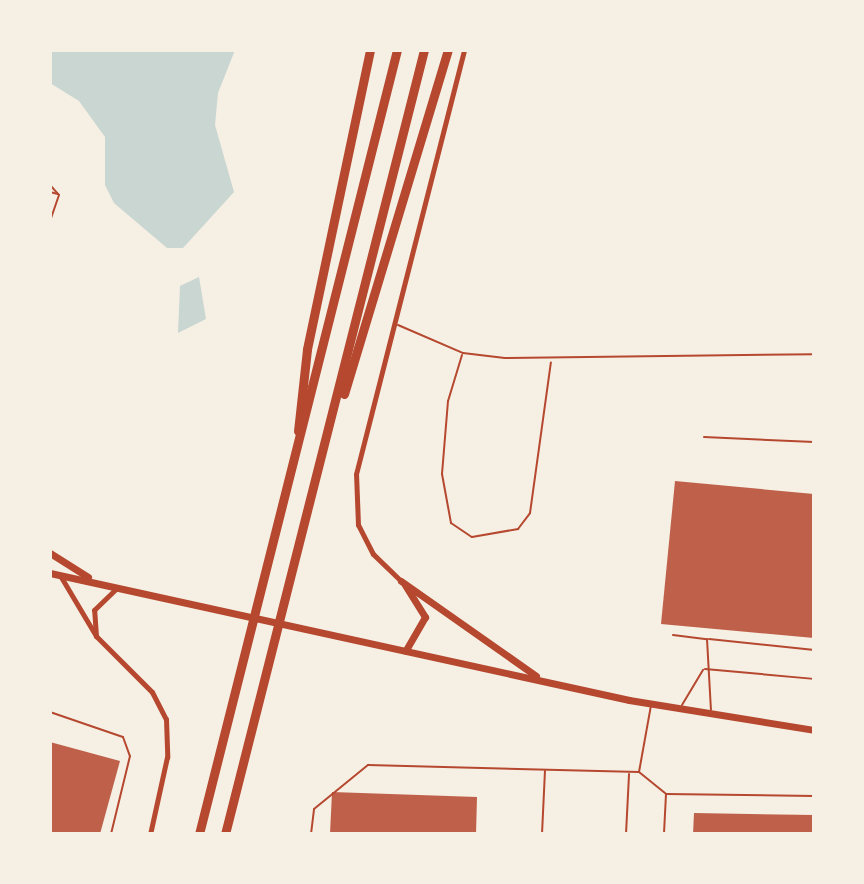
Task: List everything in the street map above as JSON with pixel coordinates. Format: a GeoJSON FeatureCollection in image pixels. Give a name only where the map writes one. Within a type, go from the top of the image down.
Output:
{"type":"FeatureCollection","features":[{"type":"Feature","properties":{"kind":"highway"},"geometry":{"type":"LineString","coordinates":[[294,466],[307,349],[370,50]]}},
{"type":"Feature","properties":{"kind":"highway"},"geometry":{"type":"LineString","coordinates":[[199,834],[397,50]]}},
{"type":"Feature","properties":{"kind":"highway"},"geometry":{"type":"LineString","coordinates":[[225,834],[424,50]]}},
{"type":"Feature","properties":{"kind":"highway"},"geometry":{"type":"LineString","coordinates":[[319,470],[448,50]]}},
{"type":"Feature","properties":{"kind":"main road"},"geometry":{"type":"LineString","coordinates":[[50,553],[88,577]]}},
{"type":"Feature","properties":{"kind":"main road"},"geometry":{"type":"LineString","coordinates":[[50,573],[61,577],[88,577],[196,606],[651,704],[814,730]]}},
{"type":"Feature","properties":{"kind":"main road"},"geometry":{"type":"LineString","coordinates":[[401,581],[425,617],[405,651]]}},
{"type":"Feature","properties":{"kind":"main road"},"geometry":{"type":"LineString","coordinates":[[401,581],[537,678]]}},
{"type":"Feature","properties":{"kind":"street"},"geometry":{"type":"LineString","coordinates":[[401,581],[373,554],[355,506],[356,474],[398,325],[464,50]]}},
{"type":"Feature","properties":{"kind":"street"},"geometry":{"type":"LineString","coordinates":[[61,577],[96,636],[152,692],[166,719],[167,757],[150,834]]}},
{"type":"Feature","properties":{"kind":"street"},"geometry":{"type":"LineString","coordinates":[[96,636],[94,610],[120,586]]}},
{"type":"Feature","properties":{"kind":"lane"},"geometry":{"type":"LineString","coordinates":[[50,185],[59,195]]}},
{"type":"Feature","properties":{"kind":"lane"},"geometry":{"type":"LineString","coordinates":[[50,192],[59,195]]}},
{"type":"Feature","properties":{"kind":"lane"},"geometry":{"type":"LineString","coordinates":[[50,221],[59,195]]}},
{"type":"Feature","properties":{"kind":"lane"},"geometry":{"type":"LineString","coordinates":[[398,325],[463,353],[552,361],[601,354],[658,352],[814,354]]}},
{"type":"Feature","properties":{"kind":"lane"},"geometry":{"type":"LineString","coordinates":[[463,353],[448,401],[442,474],[451,523],[472,537],[518,529],[530,513],[552,361]]}},
{"type":"Feature","properties":{"kind":"lane"},"geometry":{"type":"LineString","coordinates":[[704,437],[814,442]]}},
{"type":"Feature","properties":{"kind":"lane"},"geometry":{"type":"LineString","coordinates":[[673,635],[814,650]]}},
{"type":"Feature","properties":{"kind":"lane"},"geometry":{"type":"LineString","coordinates":[[707,639],[704,668],[713,715]]}},
{"type":"Feature","properties":{"kind":"lane"},"geometry":{"type":"LineString","coordinates":[[704,668],[814,679]]}},
{"type":"Feature","properties":{"kind":"lane"},"geometry":{"type":"LineString","coordinates":[[678,709],[704,668]]}},
{"type":"Feature","properties":{"kind":"lane"},"geometry":{"type":"LineString","coordinates":[[639,772],[651,704]]}},
{"type":"Feature","properties":{"kind":"lane"},"geometry":{"type":"LineString","coordinates":[[50,712],[123,737],[130,756],[111,834]]}},
{"type":"Feature","properties":{"kind":"lane"},"geometry":{"type":"LineString","coordinates":[[311,834],[314,809],[368,765],[639,772],[666,794],[814,796]]}},
{"type":"Feature","properties":{"kind":"lane"},"geometry":{"type":"LineString","coordinates":[[542,834],[545,771]]}},
{"type":"Feature","properties":{"kind":"lane"},"geometry":{"type":"LineString","coordinates":[[626,834],[629,772]]}},
{"type":"Feature","properties":{"kind":"lane"},"geometry":{"type":"LineString","coordinates":[[664,834],[666,794]]}},
{"type":"Feature","properties":{"kind":"shaded area"},"geometry":{"type":"Polygon","coordinates":[[[50,50],[235,50],[218,93],[215,125],[234,192],[183,248],[167,248],[114,203],[105,185],[105,137],[79,101],[50,83],[50,50]]]}},
{"type":"Feature","properties":{"kind":"shaded area"},"geometry":{"type":"Polygon","coordinates":[[[199,277],[206,319],[178,333],[180,286],[199,277]]]}},
{"type":"Feature","properties":{"kind":"building"},"geometry":{"type":"Polygon","coordinates":[[[675,481],[814,494],[814,638],[661,624],[675,481]]]}},
{"type":"Feature","properties":{"kind":"building"},"geometry":{"type":"Polygon","coordinates":[[[50,742],[120,761],[100,834],[50,834],[50,742]]]}},
{"type":"Feature","properties":{"kind":"building"},"geometry":{"type":"Polygon","coordinates":[[[332,792],[477,797],[476,834],[330,834],[332,792]]]}},
{"type":"Feature","properties":{"kind":"building"},"geometry":{"type":"Polygon","coordinates":[[[694,813],[814,815],[814,834],[693,834],[694,813]]]}}]}
